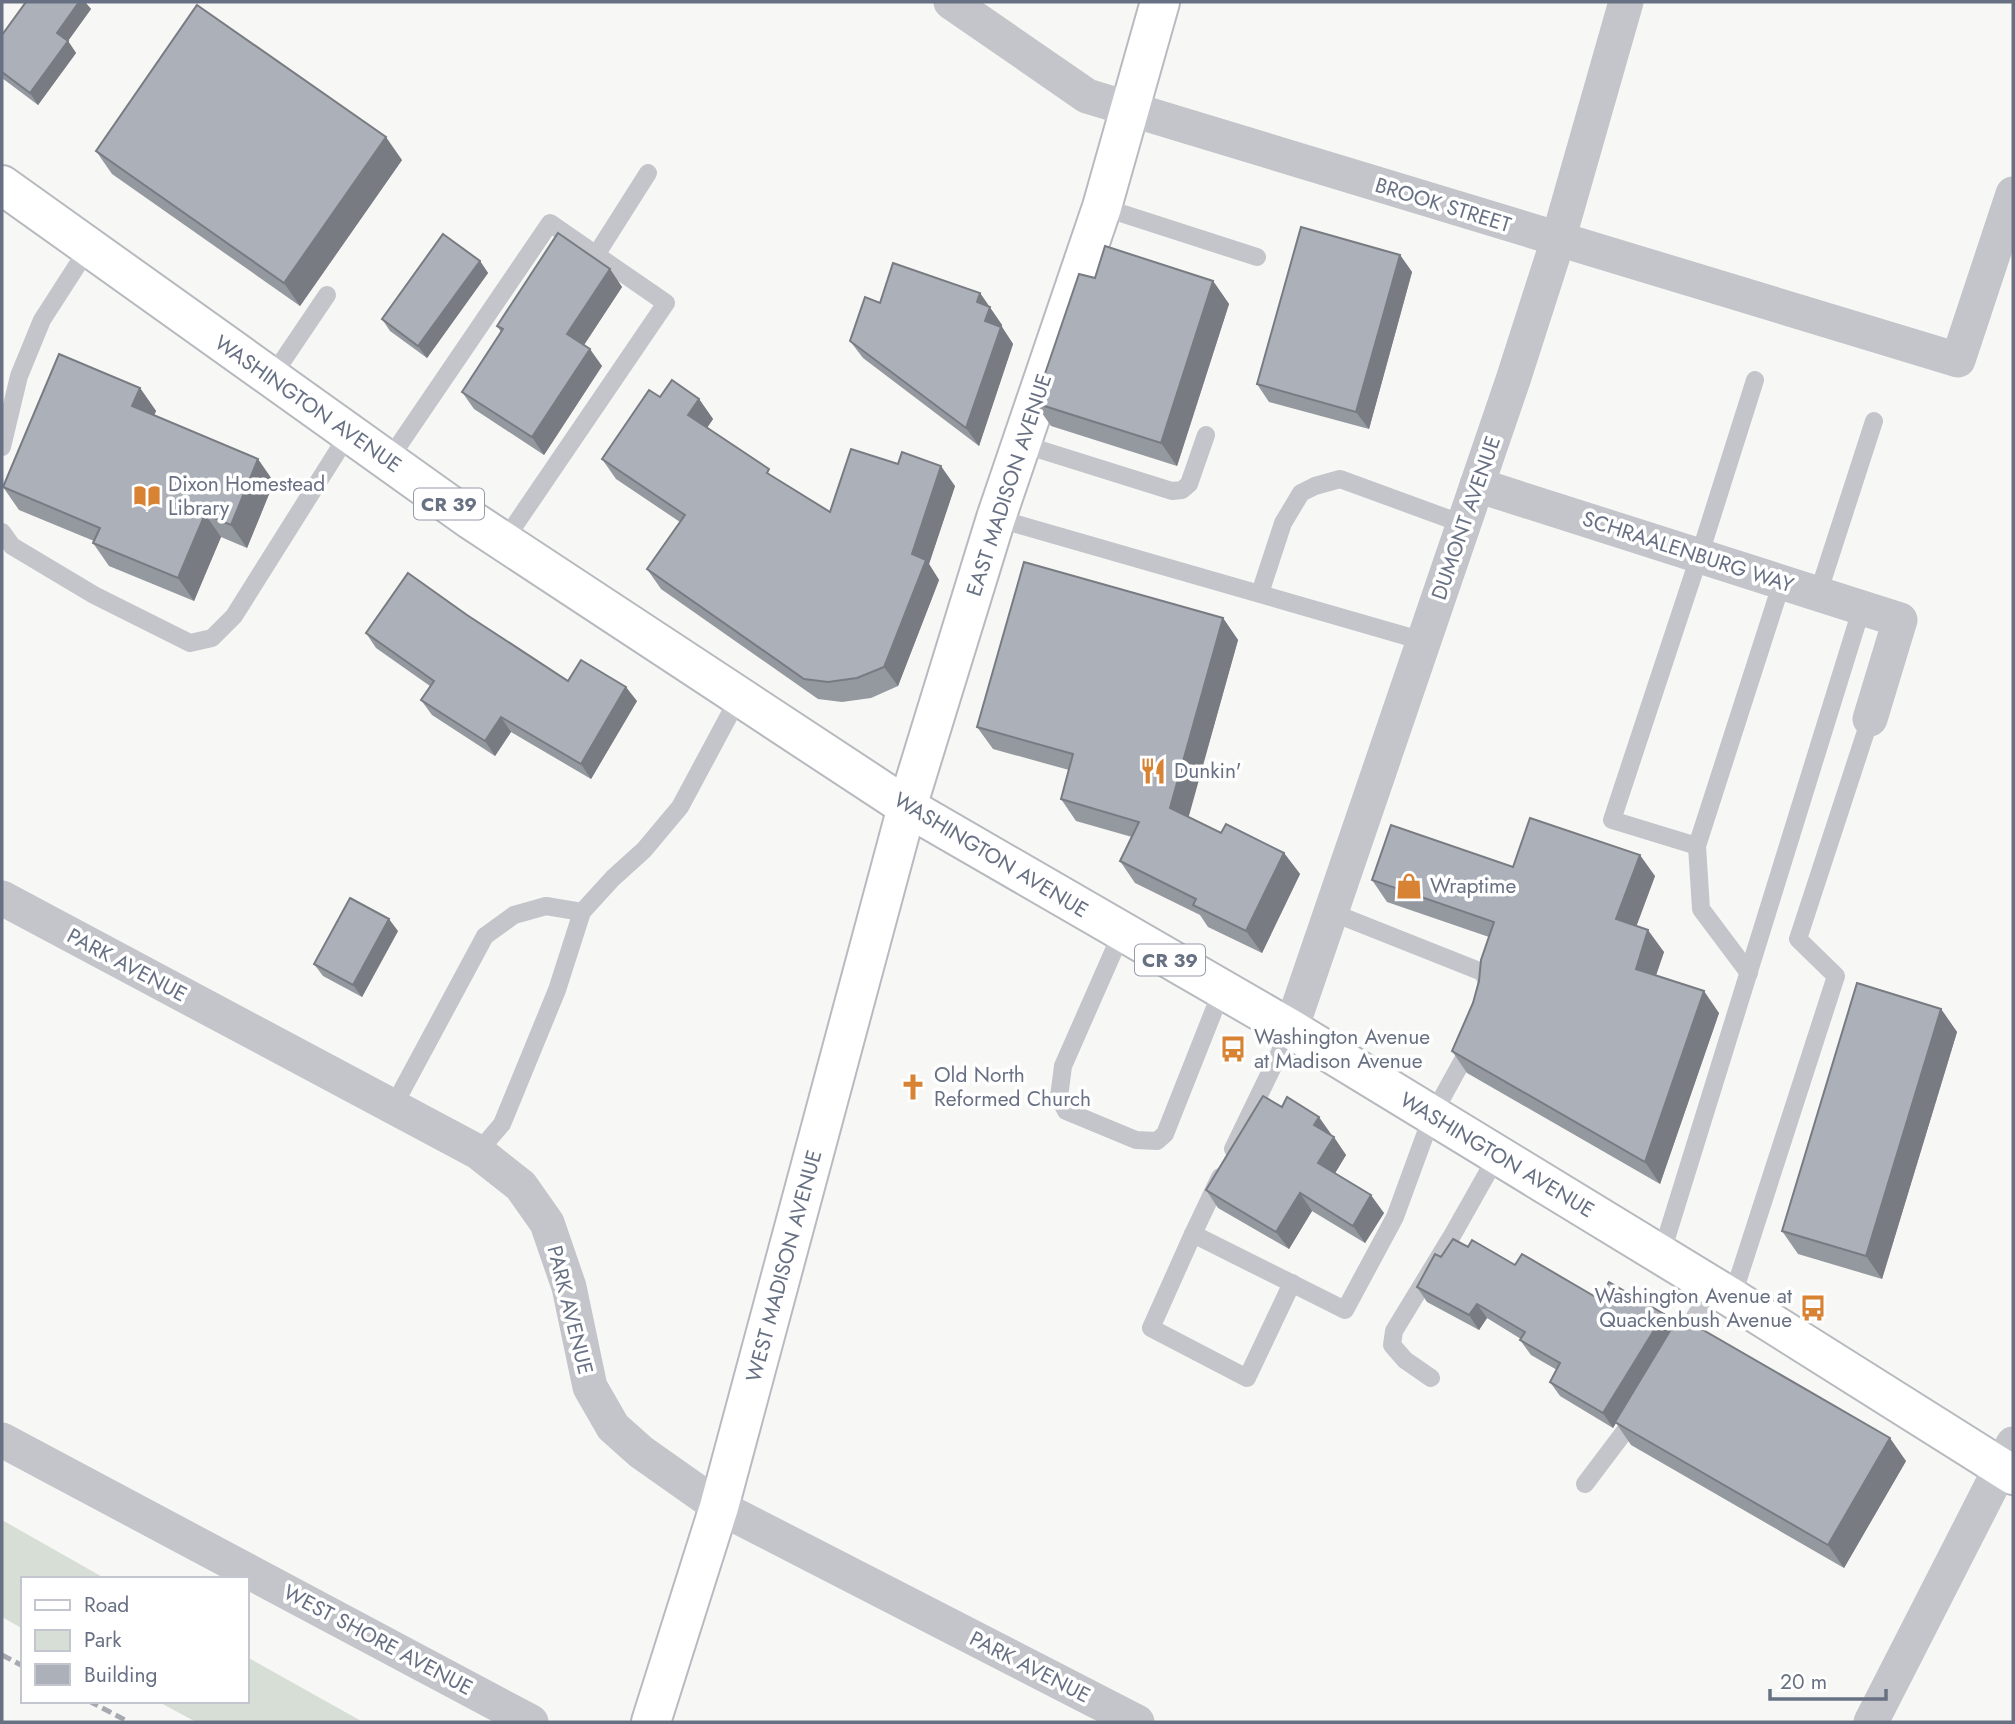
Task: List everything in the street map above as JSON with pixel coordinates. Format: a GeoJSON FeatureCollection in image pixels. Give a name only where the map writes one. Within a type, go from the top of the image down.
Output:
{"type":"FeatureCollection","features":[{"type":"Feature","properties":{"kind":"main road","name":"EAST MADISON AVENUE"},"geometry":{"type":"LineString","coordinates":[[907,807],[996,518],[1101,207],[1160,2]]}},
{"type":"Feature","properties":{"kind":"main road","name":"WASHINGTON AVENUE"},"geometry":{"type":"LineString","coordinates":[[2,185],[504,541],[907,807],[1291,1029],[1722,1292],[2010,1462]]}},
{"type":"Feature","properties":{"kind":"main road","name":"WEST MADISON AVENUE"},"geometry":{"type":"LineString","coordinates":[[651,1722],[719,1507],[907,807]]}},
{"type":"Feature","properties":{"kind":"street","name":"BROOK STREET"},"geometry":{"type":"LineString","coordinates":[[951,2],[1087,96],[1129,111],[1958,359],[2010,214]]}},
{"type":"Feature","properties":{"kind":"street","name":"DUMONT AVENUE"},"geometry":{"type":"LineString","coordinates":[[1291,1029],[1558,240],[1626,2]]}},
{"type":"Feature","properties":{"kind":"street","name":"SCHRAALENBURG WAY"},"geometry":{"type":"LineString","coordinates":[[1477,485],[1900,620],[1870,719]]}},
{"type":"Feature","properties":{"kind":"street","name":"PARK AVENUE"},"geometry":{"type":"LineString","coordinates":[[2,898],[478,1153],[521,1186],[547,1223],[569,1287],[590,1387],[613,1427],[641,1452],[719,1507],[1137,1722]]}},
{"type":"Feature","properties":{"kind":"street","name":"WEST SHORE AVENUE"},"geometry":{"type":"LineString","coordinates":[[2,1440],[531,1722]]}},
{"type":"Feature","properties":{"kind":"street"},"geometry":{"type":"LineString","coordinates":[[1871,1722],[2010,1462]]}},
{"type":"Feature","properties":{"kind":"lane"},"geometry":{"type":"LineString","coordinates":[[596,255],[648,173]]}},
{"type":"Feature","properties":{"kind":"lane"},"geometry":{"type":"LineString","coordinates":[[1101,207],[1257,257]]}},
{"type":"Feature","properties":{"kind":"lane"},"geometry":{"type":"LineString","coordinates":[[388,461],[550,223],[666,303],[504,541]]}},
{"type":"Feature","properties":{"kind":"lane"},"geometry":{"type":"LineString","coordinates":[[2,447],[19,376],[42,320],[89,247]]}},
{"type":"Feature","properties":{"kind":"lane"},"geometry":{"type":"LineString","coordinates":[[271,377],[327,295]]}},
{"type":"Feature","properties":{"kind":"lane"},"geometry":{"type":"LineString","coordinates":[[1697,846],[1612,820],[1755,380]]}},
{"type":"Feature","properties":{"kind":"lane"},"geometry":{"type":"LineString","coordinates":[[1818,593],[1874,421]]}},
{"type":"Feature","properties":{"kind":"lane"},"geometry":{"type":"LineString","coordinates":[[2,532],[12,546],[94,595],[190,643],[212,638],[234,615],[349,433]]}},
{"type":"Feature","properties":{"kind":"lane"},"geometry":{"type":"LineString","coordinates":[[1022,444],[1172,491],[1182,490],[1189,484],[1206,435]]}},
{"type":"Feature","properties":{"kind":"lane"},"geometry":{"type":"LineString","coordinates":[[1260,593],[1283,523],[1301,493],[1315,486],[1340,480],[1463,524]]}},
{"type":"Feature","properties":{"kind":"lane"},"geometry":{"type":"LineString","coordinates":[[996,518],[1423,641]]}},
{"type":"Feature","properties":{"kind":"lane"},"geometry":{"type":"LineString","coordinates":[[1749,974],[1701,909],[1697,846],[1782,582]]}},
{"type":"Feature","properties":{"kind":"lane"},"geometry":{"type":"LineString","coordinates":[[1661,1255],[1861,607]]}},
{"type":"Feature","properties":{"kind":"lane"},"geometry":{"type":"LineString","coordinates":[[478,1153],[502,1124],[557,990],[582,912],[613,878],[644,850],[680,807],[740,697]]}},
{"type":"Feature","properties":{"kind":"lane"},"geometry":{"type":"LineString","coordinates":[[1671,1358],[1722,1292],[1836,976],[1798,939],[1870,719]]}},
{"type":"Feature","properties":{"kind":"lane"},"geometry":{"type":"LineString","coordinates":[[393,1107],[485,936],[514,915],[546,906],[582,912]]}},
{"type":"Feature","properties":{"kind":"lane"},"geometry":{"type":"LineString","coordinates":[[1193,1234],[1345,1310],[1395,1217],[1432,1116],[1464,1058],[1487,981],[1482,972],[1331,912]]}},
{"type":"Feature","properties":{"kind":"lane"},"geometry":{"type":"LineString","coordinates":[[1122,932],[1063,1066],[1059,1097],[1066,1111],[1136,1140],[1157,1141],[1165,1135],[1222,990]]}},
{"type":"Feature","properties":{"kind":"lane"},"geometry":{"type":"LineString","coordinates":[[1291,1029],[1151,1328],[1247,1377],[1292,1283]]}},
{"type":"Feature","properties":{"kind":"lane"},"geometry":{"type":"LineString","coordinates":[[1431,1378],[1405,1360],[1392,1345],[1394,1331],[1454,1234],[1497,1156]]}},
{"type":"Feature","properties":{"kind":"lane"},"geometry":{"type":"LineString","coordinates":[[1585,1484],[1645,1400]]}},
{"type":"Feature","properties":{"kind":"green space"},"geometry":{"type":"Polygon","coordinates":[[[2,1520],[102,1577],[21,1577],[21,1628],[2,1617],[2,1520]]]}},
{"type":"Feature","properties":{"kind":"green space"},"geometry":{"type":"Polygon","coordinates":[[[248,1658],[363,1722],[196,1722],[161,1703],[248,1703],[248,1658]]]}},
{"type":"Feature","properties":{"kind":"building"},"geometry":{"type":"Polygon","coordinates":[[[26,2],[79,2],[57,33],[68,41],[30,93],[2,72],[2,35],[26,2]]]}},
{"type":"Feature","properties":{"kind":"building"},"geometry":{"type":"Polygon","coordinates":[[[197,5],[386,137],[284,283],[96,151],[197,5]]]}},
{"type":"Feature","properties":{"kind":"building"},"geometry":{"type":"Polygon","coordinates":[[[1301,227],[1400,255],[1356,412],[1257,384],[1301,227]]]}},
{"type":"Feature","properties":{"kind":"building"},"geometry":{"type":"Polygon","coordinates":[[[558,233],[610,269],[567,334],[590,349],[532,437],[462,392],[503,329],[497,326],[558,233]]]}},
{"type":"Feature","properties":{"kind":"building"},"geometry":{"type":"Polygon","coordinates":[[[443,234],[480,261],[418,346],[382,319],[443,234]]]}},
{"type":"Feature","properties":{"kind":"building"},"geometry":{"type":"Polygon","coordinates":[[[1105,246],[1213,281],[1161,443],[1035,403],[1079,274],[1095,278],[1105,246]]]}},
{"type":"Feature","properties":{"kind":"building"},"geometry":{"type":"Polygon","coordinates":[[[893,263],[980,293],[977,302],[990,307],[985,321],[1001,327],[966,428],[850,341],[865,297],[880,303],[893,263]]]}},
{"type":"Feature","properties":{"kind":"building","name":"Dixon Homestead Library"},"geometry":{"type":"Polygon","coordinates":[[[59,354],[140,388],[132,406],[258,459],[231,525],[205,514],[178,578],[93,543],[100,528],[3,487],[59,354]]]}},
{"type":"Feature","properties":{"kind":"building"},"geometry":{"type":"Polygon","coordinates":[[[672,380],[699,399],[688,415],[769,469],[767,473],[830,512],[851,449],[898,464],[902,452],[941,466],[912,554],[926,560],[884,667],[857,678],[828,682],[804,679],[647,569],[685,515],[602,459],[649,390],[660,397],[672,380]]]}},
{"type":"Feature","properties":{"kind":"building"},"geometry":{"type":"Polygon","coordinates":[[[1024,562],[1223,618],[1170,808],[1221,833],[1226,824],[1284,853],[1246,931],[1193,905],[1196,899],[1120,861],[1139,822],[1061,799],[1073,754],[977,727],[1024,562]]]}},
{"type":"Feature","properties":{"kind":"building"},"geometry":{"type":"Polygon","coordinates":[[[408,573],[568,681],[581,660],[626,687],[581,764],[501,717],[485,741],[421,700],[434,681],[366,633],[408,573]]]}},
{"type":"Feature","properties":{"kind":"building"},"geometry":{"type":"Polygon","coordinates":[[[1530,818],[1640,855],[1616,919],[1648,930],[1636,969],[1704,991],[1645,1162],[1452,1051],[1473,1003],[1481,960],[1494,922],[1372,880],[1391,825],[1513,867],[1530,818]]]}},
{"type":"Feature","properties":{"kind":"building"},"geometry":{"type":"Polygon","coordinates":[[[350,898],[389,919],[353,985],[314,964],[350,898]]]}},
{"type":"Feature","properties":{"kind":"building"},"geometry":{"type":"Polygon","coordinates":[[[1857,983],[1941,1009],[1866,1256],[1782,1231],[1857,983]]]}},
{"type":"Feature","properties":{"kind":"building"},"geometry":{"type":"Polygon","coordinates":[[[1263,1096],[1282,1107],[1287,1097],[1319,1117],[1314,1125],[1334,1137],[1318,1163],[1371,1195],[1353,1226],[1300,1193],[1276,1232],[1206,1190],[1263,1096]]]}},
{"type":"Feature","properties":{"kind":"building"},"geometry":{"type":"Polygon","coordinates":[[[1453,1239],[1468,1247],[1472,1240],[1515,1265],[1522,1254],[1599,1299],[1609,1282],[1664,1314],[1603,1413],[1550,1382],[1560,1363],[1520,1340],[1525,1332],[1477,1304],[1469,1315],[1417,1287],[1435,1254],[1441,1257],[1453,1239]]]}},
{"type":"Feature","properties":{"kind":"building"},"geometry":{"type":"Polygon","coordinates":[[[1679,1316],[1890,1438],[1828,1545],[1615,1422],[1679,1316]]]}},
{"type":"Feature","properties":{"kind":"railway"},"geometry":{"type":"LineString","coordinates":[[2,1655],[21,1665]]}},
{"type":"Feature","properties":{"kind":"railway"},"geometry":{"type":"LineString","coordinates":[[93,1703],[129,1722]]}},
{"type":"Feature","properties":{"kind":"place","name":"Dixon Homestead Library"},"geometry":{"type":"Point","coordinates":[147,496]}},
{"type":"Feature","properties":{"kind":"place","name":"Dunkin'"},"geometry":{"type":"Point","coordinates":[1153,771]}},
{"type":"Feature","properties":{"kind":"place","name":"Wraptime"},"geometry":{"type":"Point","coordinates":[1409,886]}},
{"type":"Feature","properties":{"kind":"place","name":"Washington Avenue at Madison Avenue"},"geometry":{"type":"Point","coordinates":[1233,1049]}},
{"type":"Feature","properties":{"kind":"place","name":"Old North Reformed Church"},"geometry":{"type":"Point","coordinates":[913,1087]}},
{"type":"Feature","properties":{"kind":"place","name":"Washington Avenue at Quackenbush Avenue"},"geometry":{"type":"Point","coordinates":[1813,1308]}}]}
